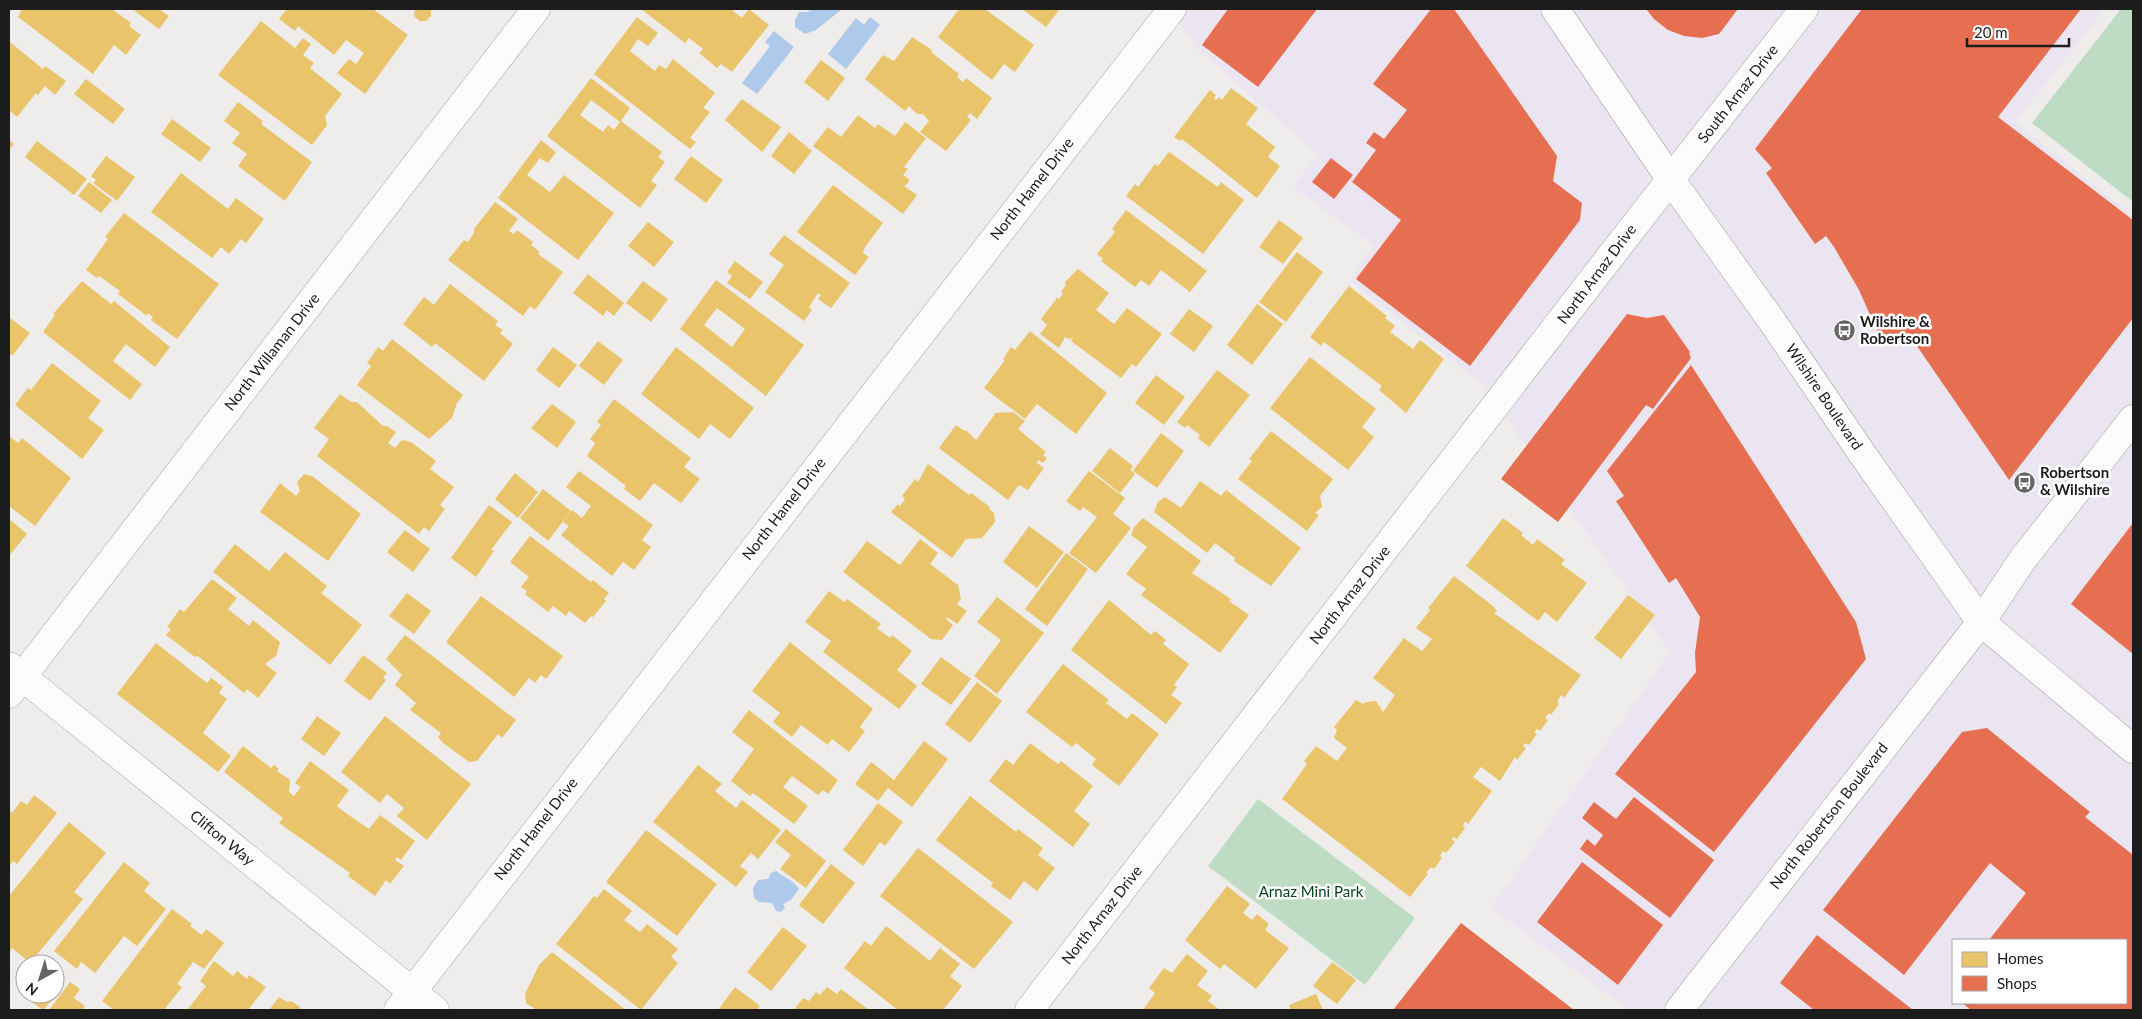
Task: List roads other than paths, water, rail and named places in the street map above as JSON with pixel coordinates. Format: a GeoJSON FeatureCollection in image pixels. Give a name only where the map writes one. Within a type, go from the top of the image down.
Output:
{"type":"FeatureCollection","features":[{"type":"Feature","properties":{"kind":"street","name":"North Willaman Drive"},"geometry":{"type":"LineString","coordinates":[[13,679],[536,9]]}},
{"type":"Feature","properties":{"kind":"street","name":"North Hamel Drive"},"geometry":{"type":"LineString","coordinates":[[404,1001],[1172,9]]}},
{"type":"Feature","properties":{"kind":"street","name":"Wilshire Boulevard"},"geometry":{"type":"LineString","coordinates":[[1555,9],[1671,180],[1772,321],[1863,455],[1981,622],[2133,749]]}},
{"type":"Feature","properties":{"kind":"street","name":"South Arnaz Drive"},"geometry":{"type":"LineString","coordinates":[[1671,180],[1804,9]]}},
{"type":"Feature","properties":{"kind":"street","name":"North Arnaz Drive"},"geometry":{"type":"LineString","coordinates":[[1029,1010],[1671,180]]}},
{"type":"Feature","properties":{"kind":"street","name":"North Robertson Boulevard"},"geometry":{"type":"LineString","coordinates":[[1679,1010],[1981,622],[2023,559],[2133,419]]}},
{"type":"Feature","properties":{"kind":"street","name":"Clifton Way"},"geometry":{"type":"LineString","coordinates":[[13,679],[404,1001],[435,1010]]}},
{"type":"Feature","properties":{"kind":"water"},"geometry":{"type":"Polygon","coordinates":[[[811,9],[841,10],[816,30],[805,34],[795,27],[795,20],[799,12],[808,12],[811,9]]]}},
{"type":"Feature","properties":{"kind":"water"},"geometry":{"type":"Polygon","coordinates":[[[870,17],[880,25],[846,69],[828,54],[856,18],[864,25],[870,17]]]}},
{"type":"Feature","properties":{"kind":"water"},"geometry":{"type":"Polygon","coordinates":[[[774,31],[794,47],[757,94],[742,83],[770,46],[765,42],[774,31]]]}},
{"type":"Feature","properties":{"kind":"water"},"geometry":{"type":"Polygon","coordinates":[[[776,871],[799,889],[791,900],[783,904],[785,908],[781,912],[776,911],[772,903],[759,902],[754,898],[753,888],[758,880],[768,879],[771,873],[776,871]]]}},
{"type":"Feature","properties":{"kind":"place","name":"Wilshire & Robertson"},"geometry":{"type":"Point","coordinates":[1844,331]}},
{"type":"Feature","properties":{"kind":"place","name":"Robertson & Wilshire"},"geometry":{"type":"Point","coordinates":[2024,482]}},
{"type":"Feature","properties":{"kind":"park label","name":"Arnaz Mini Park"},"geometry":{"type":"Point","coordinates":[1311,892]}}]}
